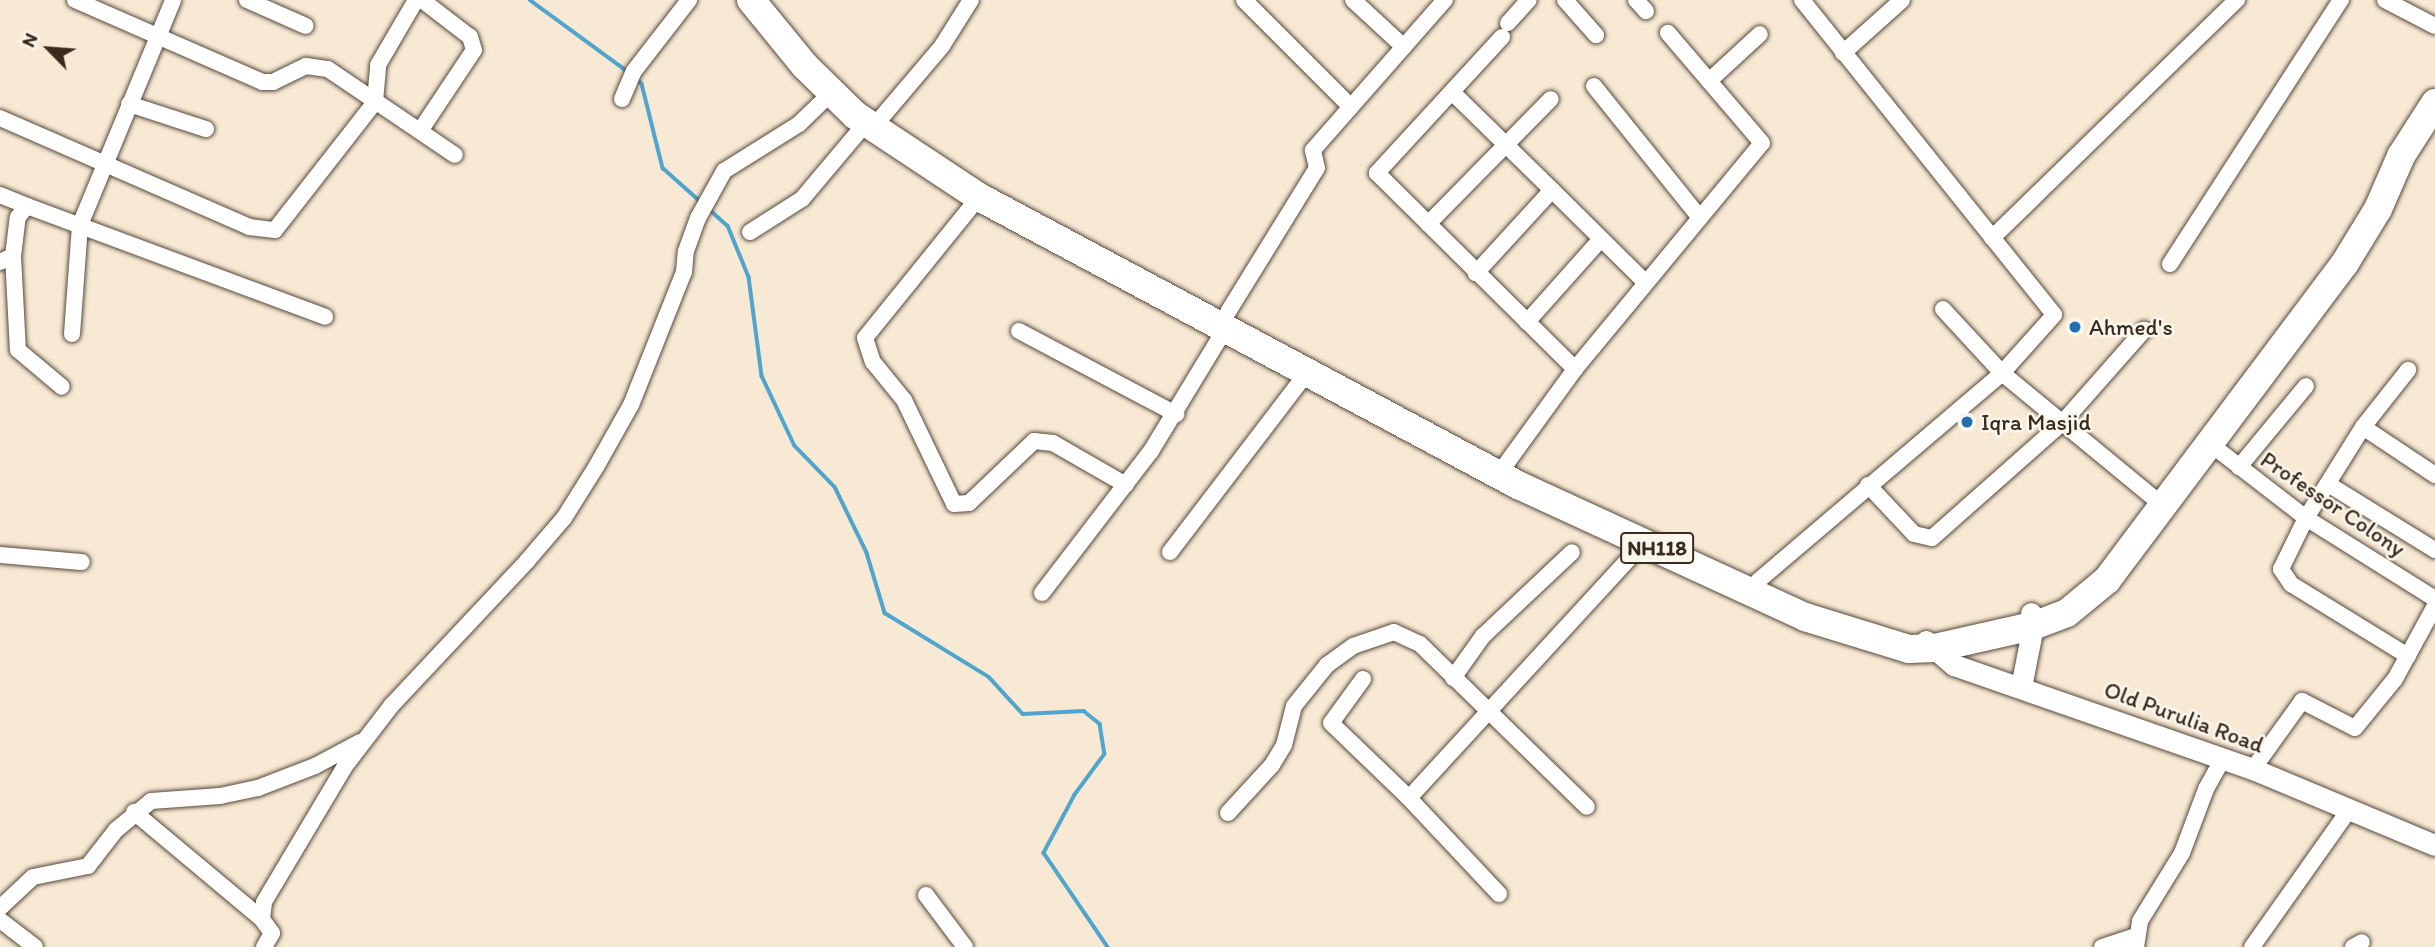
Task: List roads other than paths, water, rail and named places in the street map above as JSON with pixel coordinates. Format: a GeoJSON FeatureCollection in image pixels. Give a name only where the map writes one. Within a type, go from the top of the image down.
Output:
{"type":"FeatureCollection","features":[{"type":"Feature","properties":{"kind":"highway","name":"NH118"},"geometry":{"type":"LineString","coordinates":[[751,0],[831,93],[979,197],[1227,319],[1506,464],[1848,621],[1927,642]]}},
{"type":"Feature","properties":{"kind":"highway","name":"NH118"},"geometry":{"type":"LineString","coordinates":[[767,0],[874,121],[1227,319],[1309,370],[1518,485],[1841,631],[1878,643],[1927,642],[2067,613],[2107,580],[2357,246],[2401,156],[2435,103]]}},
{"type":"Feature","properties":{"kind":"highway","name":"NH118"},"geometry":{"type":"LineString","coordinates":[[2032,619],[2092,580],[2155,499],[2342,250],[2405,128],[2435,87]]}},
{"type":"Feature","properties":{"kind":"main road"},"geometry":{"type":"LineString","coordinates":[[2021,687],[2032,619]]}},
{"type":"Feature","properties":{"kind":"main road","name":"Old Purulia Road"},"geometry":{"type":"LineString","coordinates":[[1927,642],[1954,665],[2253,769],[2435,845]]}},
{"type":"Feature","properties":{"kind":"street"},"geometry":{"type":"LineString","coordinates":[[75,0],[263,82],[273,82],[306,66],[328,69],[455,155]]}},
{"type":"Feature","properties":{"kind":"street"},"geometry":{"type":"LineString","coordinates":[[72,334],[80,225],[173,0]]}},
{"type":"Feature","properties":{"kind":"street"},"geometry":{"type":"LineString","coordinates":[[247,0],[306,26]]}},
{"type":"Feature","properties":{"kind":"street"},"geometry":{"type":"LineString","coordinates":[[0,118],[106,161],[249,227],[275,230],[375,102],[378,65],[416,0]]}},
{"type":"Feature","properties":{"kind":"street"},"geometry":{"type":"LineString","coordinates":[[420,131],[474,50],[470,37],[422,0]]}},
{"type":"Feature","properties":{"kind":"street"},"geometry":{"type":"LineString","coordinates":[[622,99],[634,71],[689,0]]}},
{"type":"Feature","properties":{"kind":"street"},"geometry":{"type":"LineString","coordinates":[[750,232],[802,199],[942,46],[971,0]]}},
{"type":"Feature","properties":{"kind":"street"},"geometry":{"type":"LineString","coordinates":[[1244,0],[1351,107]]}},
{"type":"Feature","properties":{"kind":"street"},"geometry":{"type":"LineString","coordinates":[[1353,0],[1404,47]]}},
{"type":"Feature","properties":{"kind":"street"},"geometry":{"type":"LineString","coordinates":[[1042,593],[1126,485],[1176,414],[1227,319],[1317,168],[1313,150],[1445,0]]}},
{"type":"Feature","properties":{"kind":"street"},"geometry":{"type":"LineString","coordinates":[[1529,0],[1452,92],[1377,173],[1575,369]]}},
{"type":"Feature","properties":{"kind":"street"},"geometry":{"type":"LineString","coordinates":[[1565,0],[1596,35]]}},
{"type":"Feature","properties":{"kind":"street"},"geometry":{"type":"LineString","coordinates":[[1758,581],[2003,373],[2054,316],[1802,0]]}},
{"type":"Feature","properties":{"kind":"street"},"geometry":{"type":"LineString","coordinates":[[1843,53],[1902,0]]}},
{"type":"Feature","properties":{"kind":"street"},"geometry":{"type":"LineString","coordinates":[[1992,238],[2237,0]]}},
{"type":"Feature","properties":{"kind":"street"},"geometry":{"type":"LineString","coordinates":[[2170,264],[2341,0]]}},
{"type":"Feature","properties":{"kind":"street"},"geometry":{"type":"LineString","coordinates":[[2385,0],[2435,26]]}},
{"type":"Feature","properties":{"kind":"street"},"geometry":{"type":"LineString","coordinates":[[1506,464],[1575,369],[1762,143],[1668,33]]}},
{"type":"Feature","properties":{"kind":"street"},"geometry":{"type":"LineString","coordinates":[[1709,81],[1760,34]]}},
{"type":"Feature","properties":{"kind":"street"},"geometry":{"type":"LineString","coordinates":[[1594,86],[1700,218]]}},
{"type":"Feature","properties":{"kind":"street"},"geometry":{"type":"LineString","coordinates":[[1452,92],[1646,283]]}},
{"type":"Feature","properties":{"kind":"street"},"geometry":{"type":"LineString","coordinates":[[262,919],[267,896],[363,741],[564,518],[597,467],[631,405],[684,272],[686,251],[698,218],[724,171],[799,124],[831,93]]}},
{"type":"Feature","properties":{"kind":"street"},"geometry":{"type":"LineString","coordinates":[[1428,225],[1551,99]]}},
{"type":"Feature","properties":{"kind":"street"},"geometry":{"type":"LineString","coordinates":[[128,104],[206,129]]}},
{"type":"Feature","properties":{"kind":"street"},"geometry":{"type":"LineString","coordinates":[[1476,273],[1552,190]]}},
{"type":"Feature","properties":{"kind":"street"},"geometry":{"type":"LineString","coordinates":[[0,195],[325,317]]}},
{"type":"Feature","properties":{"kind":"street"},"geometry":{"type":"LineString","coordinates":[[979,197],[865,338],[873,362],[904,400],[954,504],[970,503],[1034,441],[1053,443],[1126,485]]}},
{"type":"Feature","properties":{"kind":"street"},"geometry":{"type":"LineString","coordinates":[[27,206],[18,217],[7,259],[18,350],[62,387]]}},
{"type":"Feature","properties":{"kind":"street"},"geometry":{"type":"LineString","coordinates":[[1527,322],[1601,239]]}},
{"type":"Feature","properties":{"kind":"street"},"geometry":{"type":"LineString","coordinates":[[1943,309],[2003,373],[2155,499]]}},
{"type":"Feature","properties":{"kind":"street"},"geometry":{"type":"LineString","coordinates":[[1868,485],[1914,534],[1932,538],[2063,422],[2144,330]]}},
{"type":"Feature","properties":{"kind":"street"},"geometry":{"type":"LineString","coordinates":[[1019,331],[1176,414]]}},
{"type":"Feature","properties":{"kind":"street"},"geometry":{"type":"LineString","coordinates":[[1171,552],[1309,370]]}},
{"type":"Feature","properties":{"kind":"street"},"geometry":{"type":"LineString","coordinates":[[2408,370],[2363,427],[2283,560],[2283,575],[2408,656]]}},
{"type":"Feature","properties":{"kind":"street"},"geometry":{"type":"LineString","coordinates":[[2239,467],[2306,386]]}},
{"type":"Feature","properties":{"kind":"street"},"geometry":{"type":"LineString","coordinates":[[2363,427],[2435,475]]}},
{"type":"Feature","properties":{"kind":"street","name":"Professor Colony"},"geometry":{"type":"LineString","coordinates":[[2208,443],[2306,518],[2435,599]]}},
{"type":"Feature","properties":{"kind":"street"},"geometry":{"type":"LineString","coordinates":[[2328,484],[2435,550]]}},
{"type":"Feature","properties":{"kind":"street"},"geometry":{"type":"LineString","coordinates":[[1409,799],[1644,542]]}},
{"type":"Feature","properties":{"kind":"street"},"geometry":{"type":"LineString","coordinates":[[1453,678],[1483,636],[1572,552]]}},
{"type":"Feature","properties":{"kind":"street"},"geometry":{"type":"LineString","coordinates":[[0,555],[82,562]]}},
{"type":"Feature","properties":{"kind":"street"},"geometry":{"type":"LineString","coordinates":[[2253,769],[2302,702],[2355,728],[2378,704],[2435,606]]}},
{"type":"Feature","properties":{"kind":"street"},"geometry":{"type":"LineString","coordinates":[[1228,813],[1272,765],[1301,693],[1353,646],[1383,634],[1403,634],[1453,678],[1587,807]]}},
{"type":"Feature","properties":{"kind":"street"},"geometry":{"type":"LineString","coordinates":[[1363,679],[1331,723],[1409,799],[1499,894]]}},
{"type":"Feature","properties":{"kind":"street"},"geometry":{"type":"LineString","coordinates":[[0,908],[33,877],[88,866],[134,812],[163,797],[220,796],[258,788],[316,766],[363,741]]}},
{"type":"Feature","properties":{"kind":"street"},"geometry":{"type":"LineString","coordinates":[[2102,947],[2136,942],[2140,921],[2182,853],[2206,789],[2223,758]]}},
{"type":"Feature","properties":{"kind":"street"},"geometry":{"type":"LineString","coordinates":[[2252,947],[2349,810]]}},
{"type":"Feature","properties":{"kind":"street"},"geometry":{"type":"LineString","coordinates":[[134,812],[262,919],[272,933],[264,947]]}},
{"type":"Feature","properties":{"kind":"street"},"geometry":{"type":"LineString","coordinates":[[926,895],[965,947]]}},
{"type":"Feature","properties":{"kind":"street"},"geometry":{"type":"LineString","coordinates":[[0,920],[36,947]]}},
{"type":"Feature","properties":{"kind":"waterway"},"geometry":{"type":"LineString","coordinates":[[530,0],[627,71]]}},
{"type":"Feature","properties":{"kind":"waterway"},"geometry":{"type":"LineString","coordinates":[[636,78],[642,84],[663,168],[701,202]]}},
{"type":"Feature","properties":{"kind":"waterway"},"geometry":{"type":"LineString","coordinates":[[709,209],[728,226],[749,277],[762,376],[795,446],[835,487],[867,553],[885,613],[989,677],[1023,714],[1084,711],[1100,724],[1105,754],[1075,795],[1044,853],[1108,947]]}},
{"type":"Feature","properties":{"kind":"place","name":"Ahmed's"},"geometry":{"type":"Point","coordinates":[2075,327]}},
{"type":"Feature","properties":{"kind":"place","name":"Iqra Masjid"},"geometry":{"type":"Point","coordinates":[1967,422]}}]}
